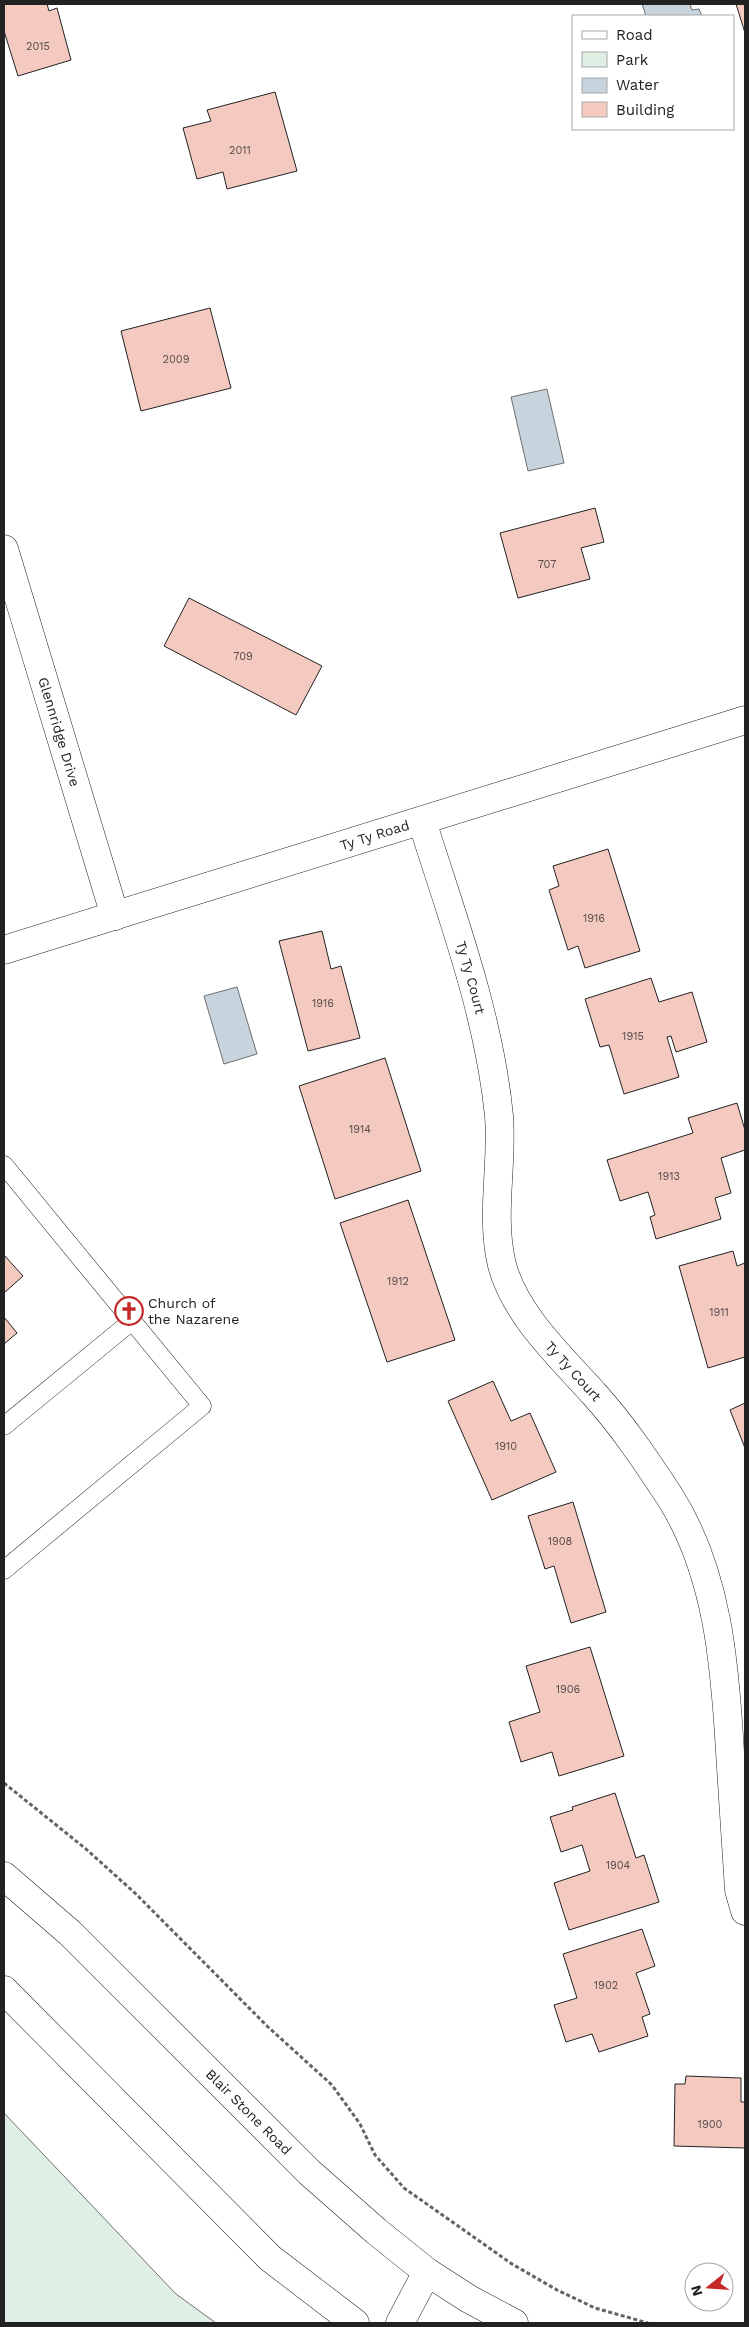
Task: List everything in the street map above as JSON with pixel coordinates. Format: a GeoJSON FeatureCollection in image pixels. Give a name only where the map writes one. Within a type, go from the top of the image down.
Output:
{"type":"FeatureCollection","features":[{"type":"Feature","properties":{"kind":"street","name":"Glennridge Drive"},"geometry":{"type":"LineString","coordinates":[[4,549],[115,916]]}},
{"type":"Feature","properties":{"kind":"street","name":"Ty Ty Road"},"geometry":{"type":"LineString","coordinates":[[4,950],[745,720]]}},
{"type":"Feature","properties":{"kind":"street","name":"Ty Ty Court"},"geometry":{"type":"LineString","coordinates":[[422,821],[481,1012],[499,1117],[497,1227],[502,1266],[521,1308],[557,1355],[596,1396],[632,1442],[672,1500],[692,1541],[715,1605],[726,1690],[739,1890],[745,1911]]}},
{"type":"Feature","properties":{"kind":"street","name":"Blair Stone Road"},"geometry":{"type":"LineString","coordinates":[[4,1876],[70,1932],[309,2172],[376,2231],[427,2272],[514,2323]]}},
{"type":"Feature","properties":{"kind":"street"},"geometry":{"type":"LineString","coordinates":[[4,1990],[270,2258],[355,2323]]}},
{"type":"Feature","properties":{"kind":"street"},"geometry":{"type":"LineString","coordinates":[[400,2323],[427,2272]]}},
{"type":"Feature","properties":{"kind":"lane"},"geometry":{"type":"LineString","coordinates":[[4,1165],[202,1406],[4,1570]]}},
{"type":"Feature","properties":{"kind":"lane"},"geometry":{"type":"LineString","coordinates":[[4,1426],[132,1321]]}},
{"type":"Feature","properties":{"kind":"path"},"geometry":{"type":"LineString","coordinates":[[4,1783],[86,1849],[136,1894],[267,2026],[332,2086],[360,2124],[375,2155],[404,2188],[512,2264],[557,2290],[595,2308],[648,2323]]}},
{"type":"Feature","properties":{"kind":"green space"},"geometry":{"type":"Polygon","coordinates":[[[4,2113],[176,2294],[216,2323],[4,2323],[4,2113]]]}},
{"type":"Feature","properties":{"kind":"water"},"geometry":{"type":"Polygon","coordinates":[[[642,4],[690,4],[692,10],[699,9],[702,15],[646,15],[642,4]]]}},
{"type":"Feature","properties":{"kind":"water"},"geometry":{"type":"Polygon","coordinates":[[[547,389],[564,463],[528,471],[511,397],[547,389]]]}},
{"type":"Feature","properties":{"kind":"water"},"geometry":{"type":"Polygon","coordinates":[[[237,987],[257,1054],[224,1064],[204,996],[237,987]]]}},
{"type":"Feature","properties":{"kind":"building"},"geometry":{"type":"Polygon","coordinates":[[[4,4],[47,4],[49,11],[57,8],[71,60],[18,76],[4,31],[4,4]]]}},
{"type":"Feature","properties":{"kind":"building"},"geometry":{"type":"Polygon","coordinates":[[[736,4],[745,4],[745,33],[736,4]]]}},
{"type":"Feature","properties":{"kind":"building"},"geometry":{"type":"Polygon","coordinates":[[[275,92],[297,171],[227,189],[223,172],[197,179],[183,128],[211,121],[207,110],[275,92]]]}},
{"type":"Feature","properties":{"kind":"building"},"geometry":{"type":"Polygon","coordinates":[[[210,308],[231,388],[141,411],[121,331],[210,308]]]}},
{"type":"Feature","properties":{"kind":"building"},"geometry":{"type":"Polygon","coordinates":[[[595,508],[604,542],[581,548],[590,579],[518,598],[500,533],[595,508]]]}},
{"type":"Feature","properties":{"kind":"building"},"geometry":{"type":"Polygon","coordinates":[[[189,598],[322,666],[296,715],[164,646],[189,598]]]}},
{"type":"Feature","properties":{"kind":"building"},"geometry":{"type":"Polygon","coordinates":[[[608,849],[640,951],[585,968],[578,946],[568,950],[549,890],[559,886],[553,866],[608,849]]]}},
{"type":"Feature","properties":{"kind":"building"},"geometry":{"type":"Polygon","coordinates":[[[322,931],[331,969],[341,966],[360,1038],[308,1051],[279,941],[322,931]]]}},
{"type":"Feature","properties":{"kind":"building"},"geometry":{"type":"Polygon","coordinates":[[[651,978],[659,1002],[692,992],[707,1042],[676,1052],[671,1036],[667,1037],[679,1077],[624,1094],[609,1045],[600,1047],[585,999],[651,978]]]}},
{"type":"Feature","properties":{"kind":"building"},"geometry":{"type":"Polygon","coordinates":[[[385,1058],[421,1171],[335,1199],[299,1086],[385,1058]]]}},
{"type":"Feature","properties":{"kind":"building"},"geometry":{"type":"Polygon","coordinates":[[[737,1103],[745,1130],[745,1150],[721,1158],[731,1193],[715,1198],[721,1219],[656,1239],[650,1217],[655,1215],[648,1192],[620,1201],[607,1160],[693,1133],[688,1118],[737,1103]]]}},
{"type":"Feature","properties":{"kind":"building"},"geometry":{"type":"Polygon","coordinates":[[[408,1200],[455,1340],[387,1362],[340,1223],[408,1200]]]}},
{"type":"Feature","properties":{"kind":"building"},"geometry":{"type":"Polygon","coordinates":[[[733,1251],[737,1266],[745,1263],[745,1357],[708,1368],[679,1266],[733,1251]]]}},
{"type":"Feature","properties":{"kind":"building"},"geometry":{"type":"Polygon","coordinates":[[[4,1255],[23,1276],[4,1293],[4,1255]]]}},
{"type":"Feature","properties":{"kind":"building"},"geometry":{"type":"Polygon","coordinates":[[[4,1317],[17,1333],[4,1344],[4,1317]]]}},
{"type":"Feature","properties":{"kind":"building"},"geometry":{"type":"Polygon","coordinates":[[[493,1381],[511,1421],[530,1413],[556,1472],[492,1500],[448,1401],[493,1381]]]}},
{"type":"Feature","properties":{"kind":"building"},"geometry":{"type":"Polygon","coordinates":[[[745,1403],[745,1448],[730,1410],[745,1403]]]}},
{"type":"Feature","properties":{"kind":"building"},"geometry":{"type":"Polygon","coordinates":[[[573,1502],[606,1612],[571,1623],[554,1566],[545,1569],[528,1516],[573,1502]]]}},
{"type":"Feature","properties":{"kind":"building"},"geometry":{"type":"Polygon","coordinates":[[[590,1647],[624,1756],[559,1776],[552,1752],[521,1762],[509,1722],[540,1712],[526,1666],[590,1647]]]}},
{"type":"Feature","properties":{"kind":"building"},"geometry":{"type":"Polygon","coordinates":[[[615,1793],[636,1858],[644,1855],[659,1902],[569,1930],[554,1883],[590,1871],[582,1845],[561,1852],[550,1817],[573,1810],[572,1807],[615,1793]]]}},
{"type":"Feature","properties":{"kind":"building"},"geometry":{"type":"Polygon","coordinates":[[[642,1929],[655,1966],[636,1973],[650,2014],[642,2017],[648,2036],[599,2052],[592,2034],[566,2042],[554,2005],[577,1998],[563,1954],[642,1929]]]}},
{"type":"Feature","properties":{"kind":"building"},"geometry":{"type":"Polygon","coordinates":[[[686,2076],[741,2078],[741,2102],[745,2102],[745,2148],[674,2146],[675,2084],[685,2084],[686,2076]]]}},
{"type":"Feature","properties":{"kind":"place","name":"Church of the Nazarene"},"geometry":{"type":"Point","coordinates":[129,1311]}}]}
